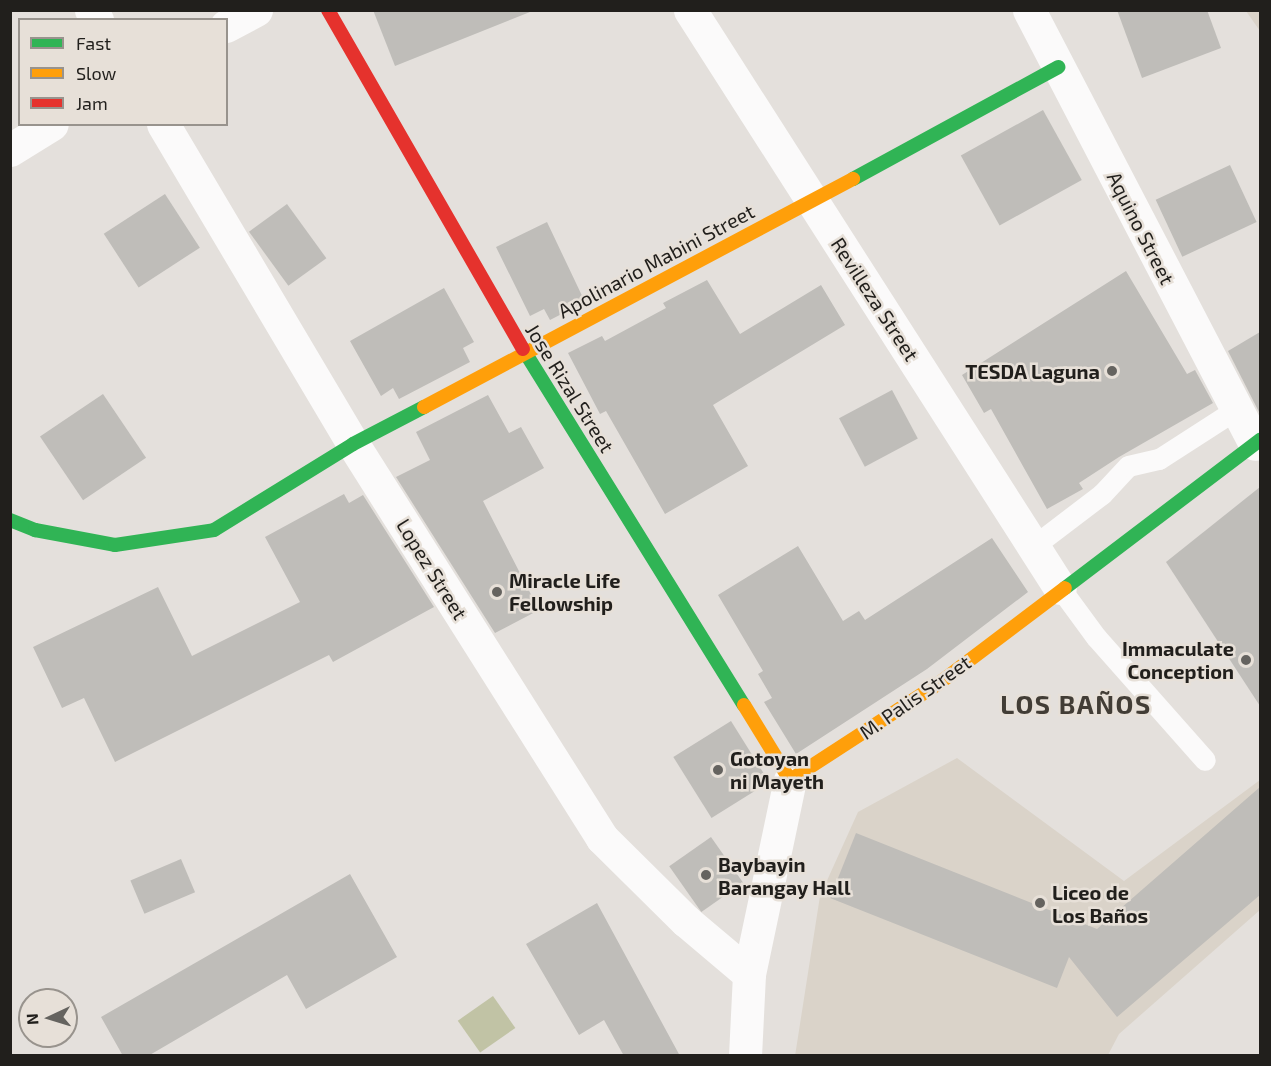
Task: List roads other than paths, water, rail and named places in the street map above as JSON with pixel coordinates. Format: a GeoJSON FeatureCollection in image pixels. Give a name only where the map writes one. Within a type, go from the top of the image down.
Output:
{"type":"FeatureCollection","features":[{"type":"Feature","properties":{"kind":"main road","name":"Jose Rizal Street"},"geometry":{"type":"LineString","coordinates":[[328,10],[525,353],[790,780]]}},
{"type":"Feature","properties":{"kind":"main road","name":"Apolinario Mabini Street"},"geometry":{"type":"LineString","coordinates":[[10,520],[34,530],[115,545],[214,530],[353,444],[664,282],[810,199],[1058,67]]}},
{"type":"Feature","properties":{"kind":"main road","name":"M. Palis Street"},"geometry":{"type":"LineString","coordinates":[[790,780],[938,684],[1060,588],[1258,442]]}},
{"type":"Feature","properties":{"kind":"street"},"geometry":{"type":"LineString","coordinates":[[228,25],[256,10]]}},
{"type":"Feature","properties":{"kind":"street","name":"Revilleza Street"},"geometry":{"type":"LineString","coordinates":[[690,10],[1035,544],[1060,588]]}},
{"type":"Feature","properties":{"kind":"street","name":"Aquino Street"},"geometry":{"type":"LineString","coordinates":[[1029,10],[1235,410],[1258,442]]}},
{"type":"Feature","properties":{"kind":"street"},"geometry":{"type":"LineString","coordinates":[[10,150],[49,126]]}},
{"type":"Feature","properties":{"kind":"street","name":"Lopez Street"},"geometry":{"type":"LineString","coordinates":[[164,126],[353,444],[602,838],[686,921],[749,974]]}},
{"type":"Feature","properties":{"kind":"street"},"geometry":{"type":"LineString","coordinates":[[745,1056],[749,974],[790,780]]}},
{"type":"Feature","properties":{"kind":"lane"},"geometry":{"type":"LineString","coordinates":[[1035,544],[1102,494],[1128,466],[1159,459],[1235,410]]}},
{"type":"Feature","properties":{"kind":"lane"},"geometry":{"type":"LineString","coordinates":[[1060,588],[1096,637],[1205,760]]}},
{"type":"Feature","properties":{"kind":"place","name":"TESDA Laguna"},"geometry":{"type":"Point","coordinates":[1112,371]}},
{"type":"Feature","properties":{"kind":"place","name":"Miracle Life Fellowship"},"geometry":{"type":"Point","coordinates":[497,592]}},
{"type":"Feature","properties":{"kind":"place","name":"Immaculate Conception"},"geometry":{"type":"Point","coordinates":[1246,660]}},
{"type":"Feature","properties":{"kind":"place","name":"Gotoyan ni Mayeth"},"geometry":{"type":"Point","coordinates":[718,770]}},
{"type":"Feature","properties":{"kind":"place","name":"Baybayin Barangay Hall"},"geometry":{"type":"Point","coordinates":[706,875]}},
{"type":"Feature","properties":{"kind":"place","name":"Liceo de Los Baños"},"geometry":{"type":"Point","coordinates":[1040,903]}},
{"type":"Feature","properties":{"kind":"district","name":"LOS BAÑOS"},"geometry":{"type":"Point","coordinates":[1076,704]}}]}
